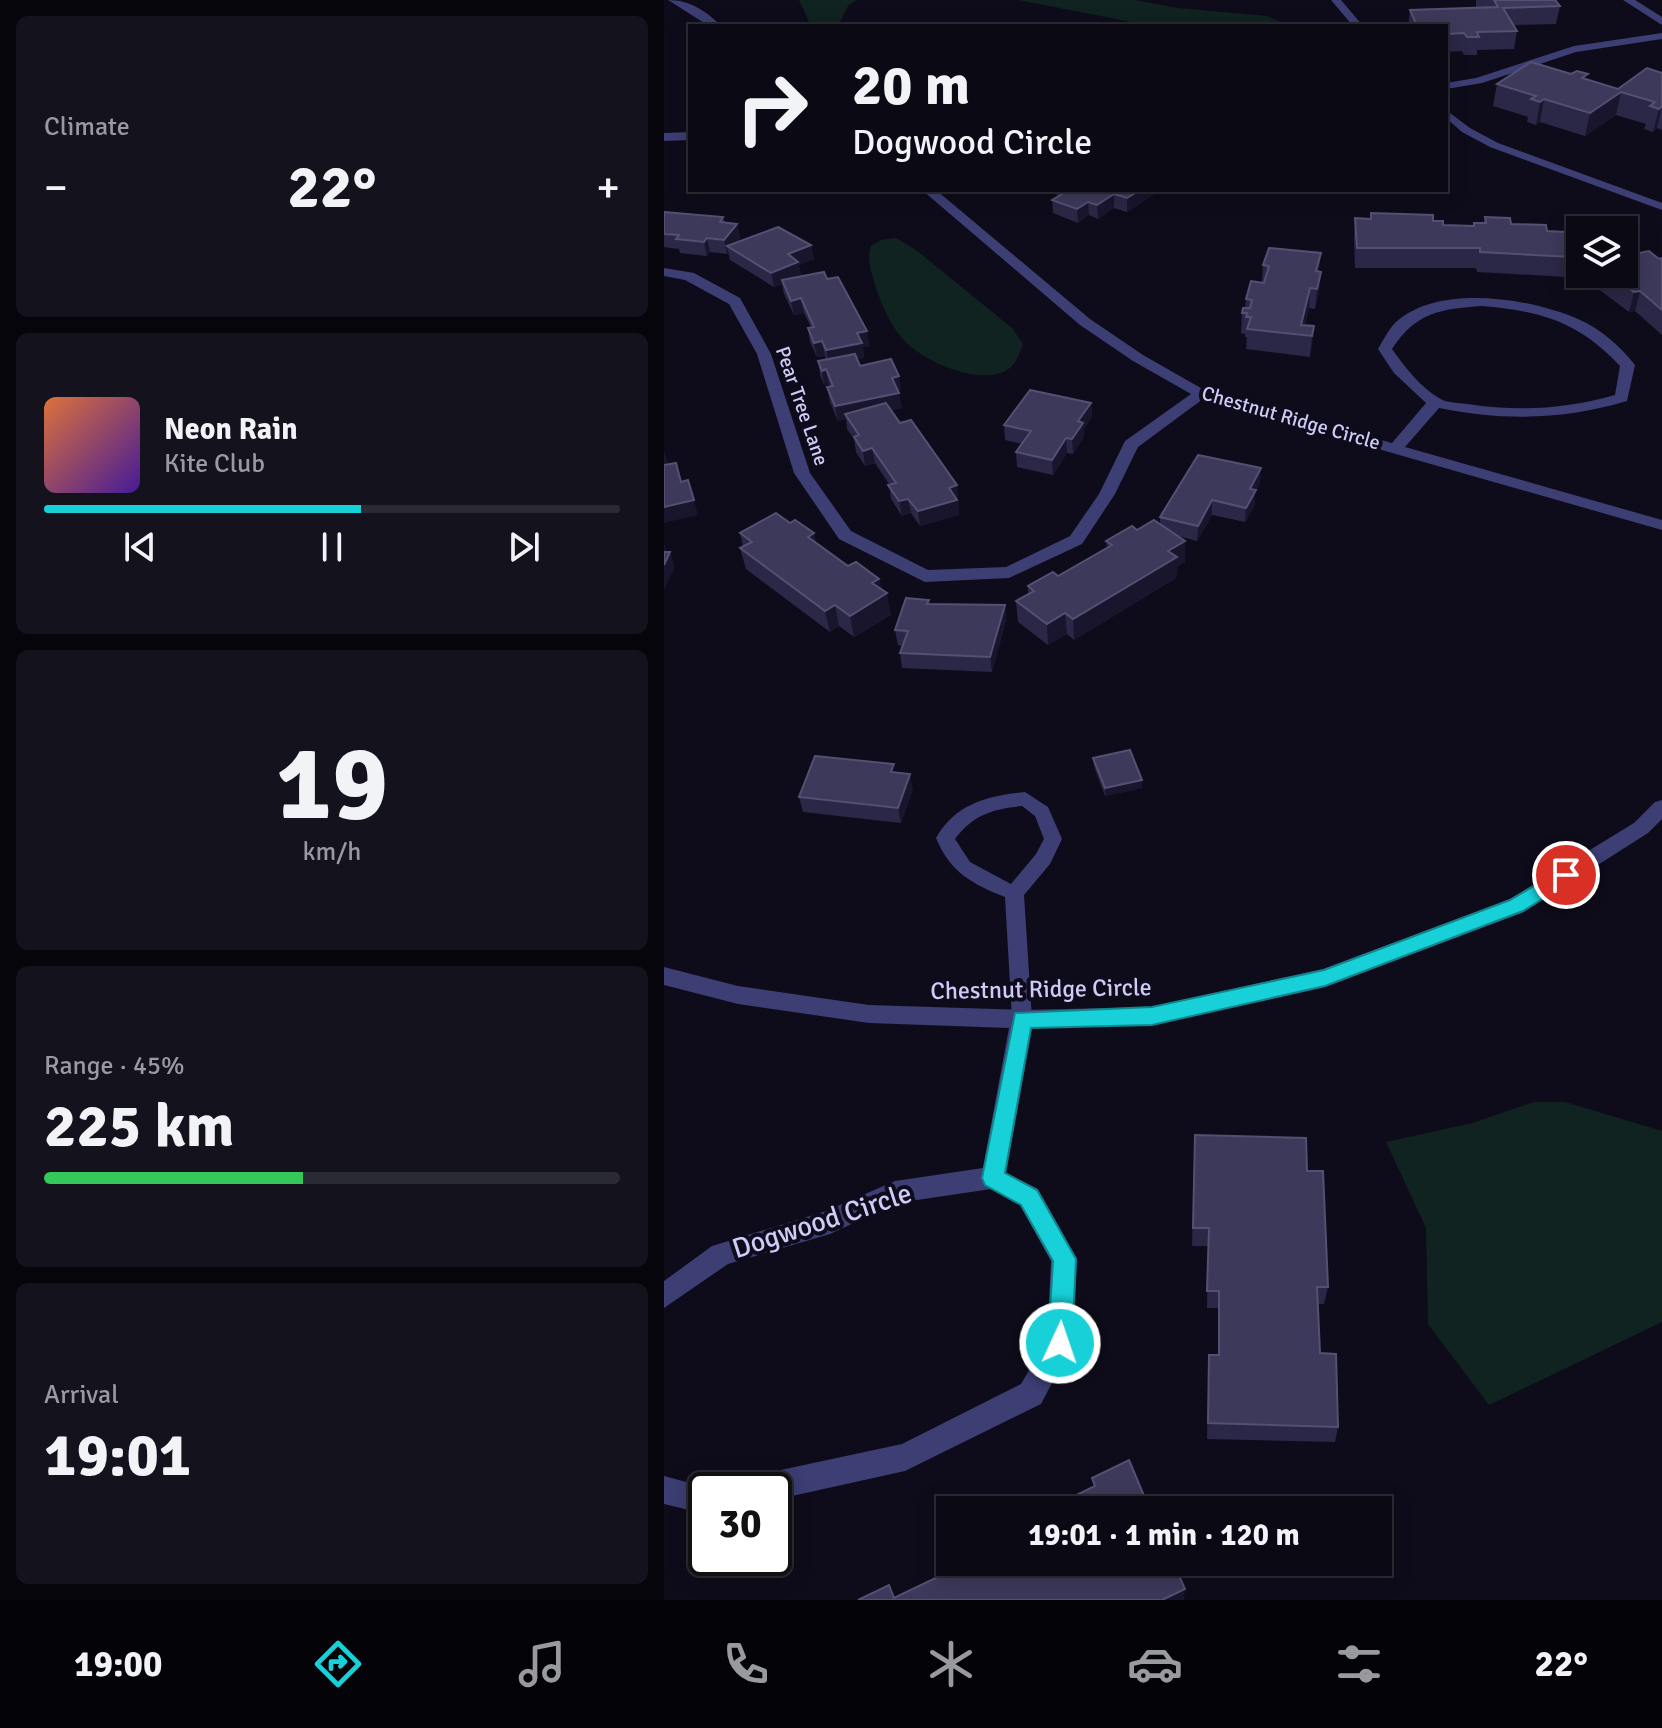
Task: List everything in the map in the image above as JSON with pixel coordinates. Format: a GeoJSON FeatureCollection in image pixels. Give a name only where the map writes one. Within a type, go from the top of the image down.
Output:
{"type":"FeatureCollection","features":[{"type":"Feature","properties":{"kind":"street"},"geometry":{"type":"LineString","coordinates":[[673,0],[701,13],[714,24]]}},
{"type":"Feature","properties":{"kind":"street"},"geometry":{"type":"LineString","coordinates":[[1628,0],[1662,22]]}},
{"type":"Feature","properties":{"kind":"street"},"geometry":{"type":"LineString","coordinates":[[664,137],[688,136]]}},
{"type":"Feature","properties":{"kind":"street","name":"Chestnut Ridge Circle"},"geometry":{"type":"LineString","coordinates":[[931,192],[1085,322],[1138,358],[1201,394],[1662,525]]}},
{"type":"Feature","properties":{"kind":"street","name":"Pear Tree Lane"},"geometry":{"type":"LineString","coordinates":[[664,272],[689,276],[735,301],[764,354],[802,473],[845,535],[925,576],[1009,572],[1076,540],[1107,494],[1131,444],[1201,394]]}},
{"type":"Feature","properties":{"kind":"street"},"geometry":{"type":"LineString","coordinates":[[1493,302],[1570,321],[1597,335],[1628,365],[1622,398],[1589,409],[1552,414],[1485,414],[1435,403],[1399,370],[1385,349],[1390,335],[1406,320],[1423,311],[1457,303],[1493,302]]}},
{"type":"Feature","properties":{"kind":"street"},"geometry":{"type":"LineString","coordinates":[[1395,449],[1435,403]]}},
{"type":"Feature","properties":{"kind":"street","name":"Chestnut Ridge Circle"},"geometry":{"type":"LineString","coordinates":[[664,976],[738,995],[869,1014],[1022,1019],[1152,1016],[1325,978],[1516,906],[1641,828],[1662,807]]}},
{"type":"Feature","properties":{"kind":"street"},"geometry":{"type":"LineString","coordinates":[[792,1482],[905,1457],[1031,1394],[1060,1343],[1064,1259],[1029,1197],[993,1178],[1022,1019]]}},
{"type":"Feature","properties":{"kind":"street","name":"Dogwood Circle"},"geometry":{"type":"LineString","coordinates":[[664,1296],[721,1254],[830,1222],[895,1192],[993,1178]]}},
{"type":"Feature","properties":{"kind":"street"},"geometry":{"type":"LineString","coordinates":[[664,1490],[688,1496]]}},
{"type":"Feature","properties":{"kind":"lane"},"geometry":{"type":"LineString","coordinates":[[1336,0],[1356,24]]}},
{"type":"Feature","properties":{"kind":"lane"},"geometry":{"type":"LineString","coordinates":[[1448,86],[1478,81],[1574,49],[1662,36]]}},
{"type":"Feature","properties":{"kind":"lane"},"geometry":{"type":"LineString","coordinates":[[1448,115],[1466,130],[1494,145],[1662,207]]}},
{"type":"Feature","properties":{"kind":"lane"},"geometry":{"type":"LineString","coordinates":[[1014,893],[977,878],[953,860],[945,838],[961,816],[991,803],[1025,799],[1042,812],[1053,839],[1043,859],[1014,893],[1022,1019]]}},
{"type":"Feature","properties":{"kind":"green space"},"geometry":{"type":"Polygon","coordinates":[[[799,0],[856,0],[848,6],[839,24],[810,24],[799,0]]]}},
{"type":"Feature","properties":{"kind":"green space"},"geometry":{"type":"Polygon","coordinates":[[[1018,0],[1135,0],[1178,8],[1267,16],[1286,24],[1142,24],[1018,0]]]}},
{"type":"Feature","properties":{"kind":"green space"},"geometry":{"type":"Polygon","coordinates":[[[896,238],[916,250],[1012,328],[1023,344],[1010,368],[995,374],[966,373],[935,362],[901,337],[883,307],[869,262],[871,246],[881,240],[896,238]]]}},
{"type":"Feature","properties":{"kind":"green space"},"geometry":{"type":"Polygon","coordinates":[[[1534,1102],[1565,1102],[1662,1131],[1662,1322],[1489,1405],[1428,1324],[1426,1228],[1386,1142],[1472,1123],[1534,1102]]]}},
{"type":"Feature","properties":{"kind":"building"},"geometry":{"type":"Polygon","coordinates":[[[1494,0],[1555,0],[1560,6],[1503,8],[1517,31],[1477,32],[1479,37],[1467,37],[1464,33],[1448,34],[1448,24],[1416,24],[1410,10],[1498,7],[1494,0]]]}},
{"type":"Feature","properties":{"kind":"building"},"geometry":{"type":"Polygon","coordinates":[[[1531,62],[1571,74],[1577,71],[1588,74],[1582,78],[1618,89],[1647,68],[1662,73],[1662,106],[1659,109],[1650,106],[1655,102],[1621,92],[1590,113],[1544,99],[1540,102],[1531,99],[1536,96],[1497,84],[1531,62]]]}},
{"type":"Feature","properties":{"kind":"building"},"geometry":{"type":"Polygon","coordinates":[[[1057,192],[1137,192],[1127,198],[1114,194],[1097,205],[1088,202],[1077,209],[1052,200],[1062,194],[1057,192]]]}},
{"type":"Feature","properties":{"kind":"building"},"geometry":{"type":"Polygon","coordinates":[[[664,212],[723,217],[720,222],[737,224],[724,240],[707,238],[704,242],[676,239],[679,235],[664,234],[664,212]]]}},
{"type":"Feature","properties":{"kind":"building"},"geometry":{"type":"Polygon","coordinates":[[[1371,213],[1433,215],[1433,221],[1443,221],[1443,225],[1474,226],[1474,223],[1486,223],[1485,217],[1510,218],[1511,224],[1546,225],[1547,231],[1566,232],[1566,257],[1480,252],[1480,248],[1357,248],[1355,218],[1371,219],[1371,213]]]}},
{"type":"Feature","properties":{"kind":"building"},"geometry":{"type":"Polygon","coordinates":[[[778,227],[811,245],[788,254],[798,262],[771,273],[727,246],[778,227]]]}},
{"type":"Feature","properties":{"kind":"building"},"geometry":{"type":"Polygon","coordinates":[[[1269,248],[1321,253],[1316,271],[1321,272],[1317,289],[1310,288],[1301,325],[1314,326],[1312,336],[1247,329],[1251,317],[1242,313],[1243,308],[1250,308],[1252,300],[1246,299],[1251,281],[1264,283],[1269,266],[1263,265],[1269,248]]]}},
{"type":"Feature","properties":{"kind":"building"},"geometry":{"type":"Polygon","coordinates":[[[1649,251],[1662,258],[1662,310],[1640,291],[1634,292],[1629,288],[1638,288],[1638,253],[1649,251]]]}},
{"type":"Feature","properties":{"kind":"building"},"geometry":{"type":"Polygon","coordinates":[[[824,272],[827,279],[838,277],[867,331],[857,333],[862,343],[826,350],[822,341],[814,343],[808,328],[814,327],[801,298],[791,301],[782,280],[824,272]]]}},
{"type":"Feature","properties":{"kind":"building"},"geometry":{"type":"Polygon","coordinates":[[[855,354],[860,366],[891,359],[899,376],[892,378],[899,393],[835,406],[827,387],[833,386],[826,369],[822,371],[818,361],[855,354]]]}},
{"type":"Feature","properties":{"kind":"building"},"geometry":{"type":"Polygon","coordinates":[[[1030,390],[1091,403],[1078,421],[1083,423],[1072,439],[1066,438],[1052,460],[1016,452],[1031,431],[1004,425],[1030,390]]]}},
{"type":"Feature","properties":{"kind":"building"},"geometry":{"type":"Polygon","coordinates":[[[886,403],[900,423],[911,420],[957,485],[949,488],[957,500],[918,511],[908,499],[899,501],[888,485],[896,483],[872,448],[863,451],[854,437],[859,435],[845,414],[886,403]]]}},
{"type":"Feature","properties":{"kind":"building"},"geometry":{"type":"Polygon","coordinates":[[[1198,455],[1261,468],[1250,489],[1256,490],[1246,508],[1212,500],[1198,526],[1160,517],[1198,455]]]}},
{"type":"Feature","properties":{"kind":"building"},"geometry":{"type":"Polygon","coordinates":[[[676,463],[681,482],[688,480],[694,500],[664,507],[664,465],[676,463]]]}},
{"type":"Feature","properties":{"kind":"building"},"geometry":{"type":"Polygon","coordinates":[[[776,513],[790,523],[795,520],[814,533],[808,537],[848,566],[856,562],[879,579],[872,583],[887,593],[850,616],[835,605],[825,611],[740,548],[752,542],[740,533],[776,513]]]}},
{"type":"Feature","properties":{"kind":"building"},"geometry":{"type":"Polygon","coordinates":[[[1154,520],[1185,541],[1168,551],[1177,557],[1073,619],[1065,613],[1047,624],[1016,601],[1034,591],[1028,586],[1053,572],[1058,576],[1112,545],[1106,541],[1132,526],[1137,530],[1154,520]]]}},
{"type":"Feature","properties":{"kind":"building"},"geometry":{"type":"Polygon","coordinates":[[[906,598],[929,600],[927,604],[1005,605],[990,657],[900,653],[908,631],[895,630],[906,598]]]}},
{"type":"Feature","properties":{"kind":"building"},"geometry":{"type":"Polygon","coordinates":[[[1130,750],[1142,780],[1105,788],[1093,758],[1130,750]]]}},
{"type":"Feature","properties":{"kind":"building"},"geometry":{"type":"Polygon","coordinates":[[[815,756],[894,764],[891,772],[910,774],[898,808],[799,797],[815,756]]]}},
{"type":"Feature","properties":{"kind":"building"},"geometry":{"type":"Polygon","coordinates":[[[1195,1135],[1306,1138],[1307,1171],[1323,1171],[1328,1287],[1317,1287],[1320,1353],[1336,1354],[1338,1427],[1208,1423],[1209,1355],[1219,1355],[1219,1291],[1207,1291],[1209,1228],[1193,1228],[1195,1135]]]}},
{"type":"Feature","properties":{"kind":"building"},"geometry":{"type":"Polygon","coordinates":[[[1129,1460],[1144,1496],[1075,1496],[1095,1486],[1092,1478],[1129,1460]]]}},
{"type":"Feature","properties":{"kind":"building"},"geometry":{"type":"Polygon","coordinates":[[[940,1576],[1179,1576],[1185,1589],[1162,1600],[858,1600],[889,1585],[894,1598],[940,1576]]]}},
{"type":"Feature","properties":{"kind":"route"},"geometry":{"type":"LineString","coordinates":[[1060,1343],[1064,1259],[1029,1197],[993,1178],[1022,1019],[1152,1016],[1325,978],[1516,906],[1566,875]]}}]}
